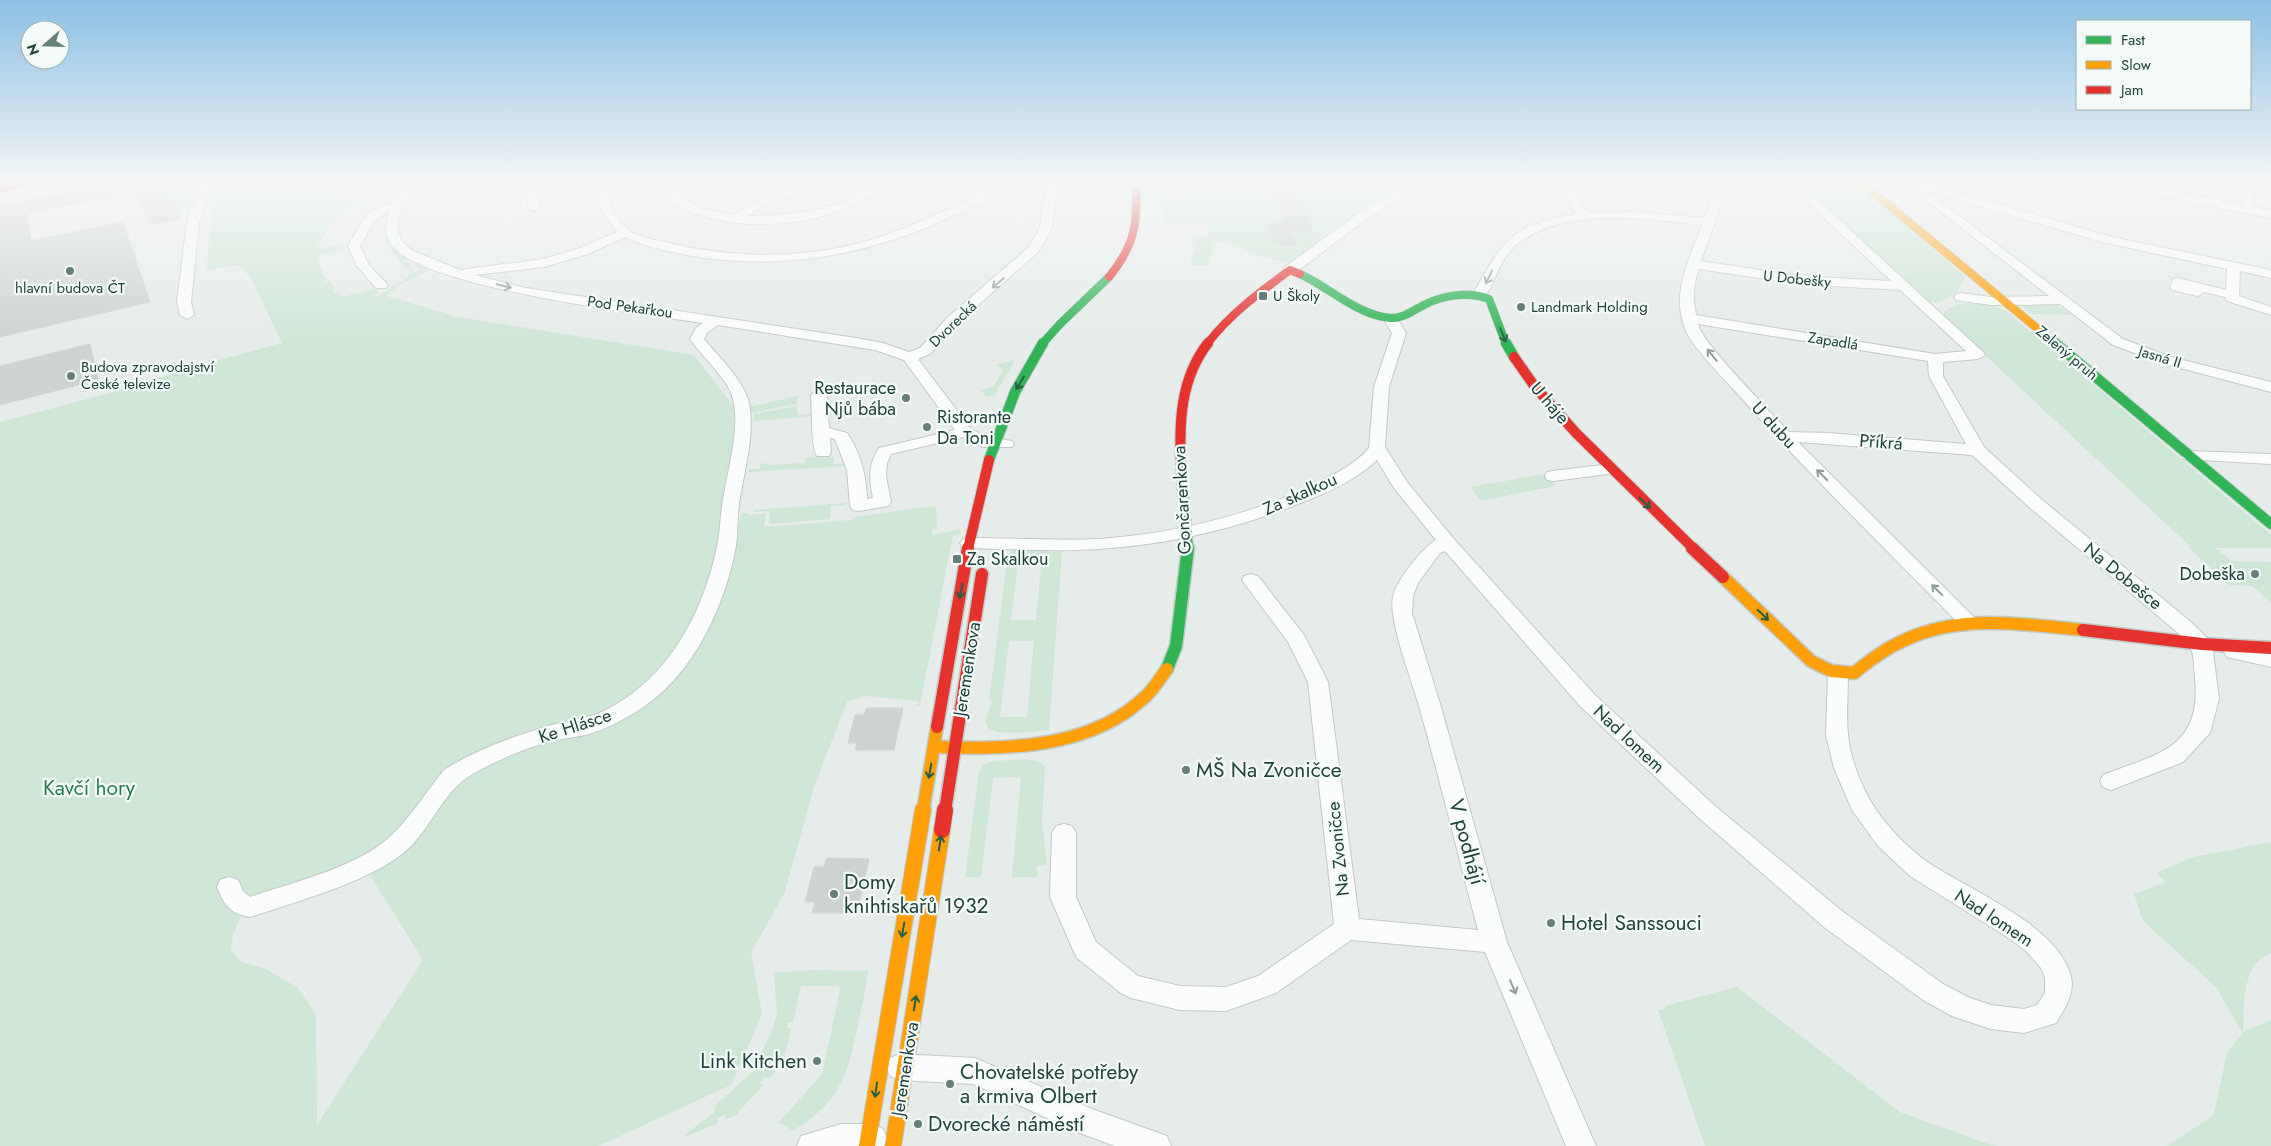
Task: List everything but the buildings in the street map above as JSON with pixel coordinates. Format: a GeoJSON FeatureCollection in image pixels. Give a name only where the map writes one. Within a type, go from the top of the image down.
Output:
{"type":"FeatureCollection","features":[{"type":"Feature","properties":{"kind":"street"},"geometry":{"type":"LineString","coordinates":[[187,315],[184,302],[191,236]]}},
{"type":"Feature","properties":{"kind":"street"},"geometry":{"type":"LineString","coordinates":[[359,236],[354,246],[363,266],[382,285]]}},
{"type":"Feature","properties":{"kind":"street","name":"Pod Pekařkou"},"geometry":{"type":"LineString","coordinates":[[394,236],[395,241],[407,253],[457,274],[526,292],[856,342],[878,346],[909,357]]}},
{"type":"Feature","properties":{"kind":"street"},"geometry":{"type":"LineString","coordinates":[[457,274],[544,263],[584,251],[617,236]]}},
{"type":"Feature","properties":{"kind":"street"},"geometry":{"type":"LineString","coordinates":[[636,236],[662,245],[720,258],[746,260],[803,257],[869,245],[894,236]]}},
{"type":"Feature","properties":{"kind":"street","name":"Dvorecká"},"geometry":{"type":"LineString","coordinates":[[1001,447],[977,440],[965,432],[909,357],[925,351],[953,320],[1034,249],[1041,236]]}},
{"type":"Feature","properties":{"kind":"street","name":"Jeremenkova"},"geometry":{"type":"LineString","coordinates":[[1001,447],[1014,393],[1044,343],[1122,263],[1135,236]]}},
{"type":"Feature","properties":{"kind":"street","name":"Jeremenkova"},"geometry":{"type":"LineString","coordinates":[[881,1142],[892,1066],[954,748],[983,545],[986,465],[1001,447],[1025,393],[1055,344],[1130,265],[1143,240],[1143,236]]}},
{"type":"Feature","properties":{"kind":"street","name":"Gončarenkova"},"geometry":{"type":"LineString","coordinates":[[934,747],[978,749],[1046,744],[1082,734],[1115,721],[1137,705],[1160,682],[1171,660],[1188,542],[1179,435],[1181,398],[1187,376],[1214,333],[1240,308],[1335,236]]}},
{"type":"Feature","properties":{"kind":"street"},"geometry":{"type":"LineString","coordinates":[[1290,270],[1303,275],[1371,313],[1390,318],[1404,316],[1436,300],[1459,295],[1480,294],[1495,265],[1512,242],[1521,236]]}},
{"type":"Feature","properties":{"kind":"street","name":"U dubu"},"geometry":{"type":"LineString","coordinates":[[1704,236],[1688,280],[1686,298],[1692,330],[1713,357],[1784,438],[1971,624]]}},
{"type":"Feature","properties":{"kind":"street"},"geometry":{"type":"LineString","coordinates":[[1849,236],[1902,286]]}},
{"type":"Feature","properties":{"kind":"street","name":"Zelený pruh"},"geometry":{"type":"LineString","coordinates":[[1926,236],[2271,524]]}},
{"type":"Feature","properties":{"kind":"street","name":"Jasná II"},"geometry":{"type":"LineString","coordinates":[[1978,236],[2103,333],[2138,350],[2271,387]]}},
{"type":"Feature","properties":{"kind":"street"},"geometry":{"type":"LineString","coordinates":[[2098,236],[2271,274]]}},
{"type":"Feature","properties":{"kind":"street","name":"U Dobešky"},"geometry":{"type":"LineString","coordinates":[[1693,264],[1798,280],[1902,286]]}},
{"type":"Feature","properties":{"kind":"street"},"geometry":{"type":"LineString","coordinates":[[2234,266],[2232,298],[2271,311]]}},
{"type":"Feature","properties":{"kind":"street"},"geometry":{"type":"LineString","coordinates":[[2198,292],[2177,287],[2178,282],[2232,295]]}},
{"type":"Feature","properties":{"kind":"street","name":"Zapadlá"},"geometry":{"type":"LineString","coordinates":[[1689,318],[1935,358],[1978,355],[1902,286]]}},
{"type":"Feature","properties":{"kind":"street","name":"U háje"},"geometry":{"type":"LineString","coordinates":[[1480,294],[1489,300],[1505,342],[1521,369],[1555,410],[1610,469],[1810,661],[1838,674]]}},
{"type":"Feature","properties":{"kind":"street"},"geometry":{"type":"LineString","coordinates":[[1961,296],[1991,301],[2062,300]]}},
{"type":"Feature","properties":{"kind":"street"},"geometry":{"type":"LineString","coordinates":[[1377,447],[1380,393],[1386,368],[1399,333],[1390,318]]}},
{"type":"Feature","properties":{"kind":"street","name":"Ke Hlásce"},"geometry":{"type":"LineString","coordinates":[[229,888],[240,905],[250,907],[369,863],[404,838],[452,776],[459,771],[490,756],[553,733],[585,728],[607,718],[642,698],[677,664],[699,626],[716,585],[727,546],[727,524],[742,429],[741,397],[697,339],[701,331],[717,320]]}},
{"type":"Feature","properties":{"kind":"street","name":"Na Dobešce"},"geometry":{"type":"LineString","coordinates":[[1935,358],[1936,376],[1977,450],[2034,503],[2184,627],[2201,644]]}},
{"type":"Feature","properties":{"kind":"street"},"geometry":{"type":"LineString","coordinates":[[819,395],[823,453]]}},
{"type":"Feature","properties":{"kind":"street"},"geometry":{"type":"LineString","coordinates":[[820,431],[841,436],[852,456],[857,467],[860,506],[882,502],[876,472],[879,460],[885,451],[965,432]]}},
{"type":"Feature","properties":{"kind":"street","name":"Příkrá"},"geometry":{"type":"LineString","coordinates":[[1784,438],[1847,440],[1977,450]]}},
{"type":"Feature","properties":{"kind":"street","name":"Za skalkou"},"geometry":{"type":"LineString","coordinates":[[983,545],[1096,544],[1159,537],[1222,523],[1270,509],[1309,494],[1341,477],[1367,459],[1377,447]]}},
{"type":"Feature","properties":{"kind":"street","name":"Nad lomem"},"geometry":{"type":"LineString","coordinates":[[1377,447],[1400,484],[1447,542],[1587,700],[1707,812],[1833,919],[1933,992],[1962,1007],[1990,1017],[2024,1021],[2046,1014],[2058,995],[2058,978],[2051,961],[2034,943],[2016,929],[1919,869],[1886,839],[1860,804],[1845,768],[1837,735],[1838,674]]}},
{"type":"Feature","properties":{"kind":"street"},"geometry":{"type":"LineString","coordinates":[[2190,456],[2271,459]]}},
{"type":"Feature","properties":{"kind":"street"},"geometry":{"type":"LineString","coordinates":[[1553,476],[1610,469]]}},
{"type":"Feature","properties":{"kind":"street","name":"V podhájí"},"geometry":{"type":"LineString","coordinates":[[1447,542],[1434,549],[1409,582],[1403,596],[1402,613],[1430,707],[1494,942],[1581,1146]]}},
{"type":"Feature","properties":{"kind":"street","name":"Jeremenkova"},"geometry":{"type":"LineString","coordinates":[[881,1142],[934,747],[983,545]]}},
{"type":"Feature","properties":{"kind":"street","name":"Na Zvoničce"},"geometry":{"type":"LineString","coordinates":[[1251,580],[1297,640],[1318,682],[1347,929]]}},
{"type":"Feature","properties":{"kind":"street"},"geometry":{"type":"LineString","coordinates":[[1838,674],[1854,673],[1893,643],[1932,629],[1971,624],[2034,625],[2201,644],[2271,648]]}},
{"type":"Feature","properties":{"kind":"street"},"geometry":{"type":"LineString","coordinates":[[2201,644],[2271,660]]}},
{"type":"Feature","properties":{"kind":"street"},"geometry":{"type":"LineString","coordinates":[[2111,782],[2175,756],[2199,733],[2208,700],[2201,644]]}},
{"type":"Feature","properties":{"kind":"street"},"geometry":{"type":"LineString","coordinates":[[1064,832],[1063,897],[1086,950],[1130,986],[1180,998],[1226,999],[1267,985],[1347,929],[1494,942]]}},
{"type":"Feature","properties":{"kind":"street"},"geometry":{"type":"LineString","coordinates":[[892,1066],[975,1071],[1087,1122],[1156,1146]]}},
{"type":"Feature","properties":{"kind":"street"},"geometry":{"type":"LineString","coordinates":[[812,1146],[841,1139],[881,1142]]}},
{"type":"Feature","properties":{"kind":"green space","name":"Kavčí hory"},"geometry":{"type":"Polygon","coordinates":[[[210,236],[323,236],[317,242],[321,242],[318,248],[344,246],[344,249],[317,256],[319,261],[315,262],[319,263],[323,271],[318,272],[322,273],[327,280],[323,281],[324,283],[329,281],[336,290],[333,290],[333,293],[338,291],[342,297],[376,288],[378,293],[373,297],[376,297],[412,273],[402,265],[389,245],[386,236],[391,248],[407,259],[402,261],[404,263],[409,262],[408,260],[413,263],[410,265],[410,269],[414,272],[422,270],[415,266],[416,264],[430,270],[399,285],[387,296],[458,317],[694,355],[734,407],[737,431],[722,531],[737,530],[742,513],[748,513],[748,515],[766,513],[764,527],[852,520],[854,517],[934,506],[936,506],[937,529],[932,529],[933,535],[960,529],[959,535],[953,535],[920,705],[903,706],[917,705],[919,701],[864,696],[847,702],[815,784],[784,894],[751,952],[762,1014],[731,1085],[598,1146],[0,1146],[0,422],[106,394],[204,364],[282,343],[251,278],[238,265],[206,270],[210,236]],[[368,872],[243,912],[233,934],[231,950],[241,962],[264,968],[298,988],[316,1015],[317,1125],[423,960],[368,872]]]}},
{"type":"Feature","properties":{"kind":"green space"},"geometry":{"type":"Polygon","coordinates":[[[1192,236],[1272,236],[1274,245],[1296,245],[1293,236],[1326,236],[1290,263],[1253,254],[1237,245],[1215,242],[1208,265],[1190,265],[1196,242],[1191,241],[1192,236]]]}},
{"type":"Feature","properties":{"kind":"green space"},"geometry":{"type":"Polygon","coordinates":[[[1855,236],[1919,236],[1965,276],[1959,288],[1950,297],[1938,302],[1925,301],[1855,236]]]}},
{"type":"Feature","properties":{"kind":"green space"},"geometry":{"type":"Polygon","coordinates":[[[1961,303],[1982,303],[2005,310],[2271,535],[2271,548],[2216,548],[2231,561],[2271,562],[2271,603],[2252,586],[2229,585],[2188,547],[2191,547],[1944,317],[1944,311],[1961,303]]]}},
{"type":"Feature","properties":{"kind":"green space"},"geometry":{"type":"Polygon","coordinates":[[[2055,304],[2073,315],[2031,314],[2020,305],[2055,304]]]}},
{"type":"Feature","properties":{"kind":"green space"},"geometry":{"type":"Polygon","coordinates":[[[1015,360],[994,396],[986,397],[981,390],[993,387],[1003,371],[997,364],[1015,360]]]}},
{"type":"Feature","properties":{"kind":"green space"},"geometry":{"type":"Polygon","coordinates":[[[811,393],[812,416],[754,421],[754,414],[797,406],[798,415],[810,414],[811,393]]]}},
{"type":"Feature","properties":{"kind":"green space"},"geometry":{"type":"Polygon","coordinates":[[[797,396],[797,404],[750,413],[749,407],[797,396]]]}},
{"type":"Feature","properties":{"kind":"green space"},"geometry":{"type":"Polygon","coordinates":[[[824,456],[824,458],[834,457],[833,464],[847,463],[847,466],[749,472],[749,469],[760,469],[761,463],[772,465],[805,463],[805,458],[824,456]]]}},
{"type":"Feature","properties":{"kind":"green space"},"geometry":{"type":"Polygon","coordinates":[[[1547,474],[1555,486],[1481,501],[1470,487],[1547,474]]]}},
{"type":"Feature","properties":{"kind":"green space"},"geometry":{"type":"Polygon","coordinates":[[[846,503],[846,505],[831,506],[830,519],[769,524],[770,511],[753,512],[754,510],[846,503]]]}},
{"type":"Feature","properties":{"kind":"green space"},"geometry":{"type":"Polygon","coordinates":[[[1017,548],[1054,552],[1062,551],[1049,730],[1016,733],[998,732],[989,729],[985,723],[992,701],[989,700],[1008,555],[1017,548]],[[1019,556],[1011,620],[1036,620],[1042,556],[1019,556]],[[1009,641],[1000,717],[1027,717],[1034,641],[1009,641]]]}},
{"type":"Feature","properties":{"kind":"green space"},"geometry":{"type":"Polygon","coordinates":[[[1029,760],[1041,763],[1045,767],[1042,821],[1047,865],[1037,866],[1037,877],[1012,877],[1021,777],[993,778],[981,877],[965,877],[979,772],[984,764],[995,761],[1029,760]]]}},
{"type":"Feature","properties":{"kind":"green space"},"geometry":{"type":"Polygon","coordinates":[[[2271,842],[2271,953],[2261,958],[2249,976],[2244,998],[2243,1032],[2271,1020],[2271,1146],[2167,1146],[2214,1115],[2227,1052],[2243,1033],[2215,986],[2143,921],[2134,894],[2166,882],[2156,873],[2193,857],[2271,842]]]}},
{"type":"Feature","properties":{"kind":"green space"},"geometry":{"type":"Polygon","coordinates":[[[808,970],[868,971],[864,998],[850,1058],[839,1086],[831,1099],[808,1121],[792,1131],[779,1122],[822,1074],[840,990],[839,986],[801,986],[793,1022],[788,1022],[787,1028],[791,1028],[783,1063],[769,1079],[765,1077],[759,1083],[763,1085],[736,1115],[726,1119],[725,1115],[717,1118],[718,1123],[685,1137],[684,1135],[715,1112],[715,1106],[753,1071],[773,1028],[777,1012],[774,973],[808,970]]]}},
{"type":"Feature","properties":{"kind":"green space"},"geometry":{"type":"Polygon","coordinates":[[[1737,987],[1900,1112],[1998,1146],[1705,1146],[1658,1010],[1666,1009],[1665,1006],[1737,987]]]}},
{"type":"Feature","properties":{"kind":"traffic: fast"},"geometry":{"type":"LineString","coordinates":[[1300,274],[1368,312],[1390,318],[1404,315],[1425,304],[1440,299],[1457,295],[1482,296],[1489,299],[1505,342],[1514,357]]}},
{"type":"Feature","properties":{"kind":"traffic: fast"},"geometry":{"type":"LineString","coordinates":[[989,460],[1007,409],[1032,360],[1053,331],[1109,277]]}},
{"type":"Feature","properties":{"kind":"traffic: fast"},"geometry":{"type":"LineString","coordinates":[[2038,329],[2271,524]]}},
{"type":"Feature","properties":{"kind":"traffic: fast"},"geometry":{"type":"LineString","coordinates":[[1167,669],[1176,646],[1188,549],[1181,466]]}},
{"type":"Feature","properties":{"kind":"traffic: slow"},"geometry":{"type":"LineString","coordinates":[[1926,236],[2038,329]]}},
{"type":"Feature","properties":{"kind":"traffic: slow"},"geometry":{"type":"LineString","coordinates":[[1723,577],[1811,661],[1831,671],[1854,673],[1880,653],[1907,639],[1934,630],[1962,625],[1991,623],[2021,624],[2083,630]]}},
{"type":"Feature","properties":{"kind":"traffic: slow"},"geometry":{"type":"LineString","coordinates":[[934,747],[965,748],[1031,745],[1064,739],[1095,730],[1123,715],[1147,695],[1167,669]]}},
{"type":"Feature","properties":{"kind":"traffic: slow"},"geometry":{"type":"LineString","coordinates":[[867,1146],[937,727]]}},
{"type":"Feature","properties":{"kind":"traffic: slow"},"geometry":{"type":"LineString","coordinates":[[893,1146],[942,830]]}},
{"type":"Feature","properties":{"kind":"traffic: jam"},"geometry":{"type":"LineString","coordinates":[[1109,277],[1125,255],[1133,236]]}},
{"type":"Feature","properties":{"kind":"traffic: jam"},"geometry":{"type":"LineString","coordinates":[[1181,466],[1180,430],[1183,399],[1190,373],[1202,350],[1218,329],[1262,290],[1290,270],[1300,274]]}},
{"type":"Feature","properties":{"kind":"traffic: jam"},"geometry":{"type":"LineString","coordinates":[[1514,357],[1535,387],[1576,433],[1630,488],[1723,577]]}},
{"type":"Feature","properties":{"kind":"traffic: jam"},"geometry":{"type":"LineString","coordinates":[[937,727],[969,543],[989,460]]}},
{"type":"Feature","properties":{"kind":"traffic: jam"},"geometry":{"type":"LineString","coordinates":[[942,830],[982,574]]}},
{"type":"Feature","properties":{"kind":"traffic: jam"},"geometry":{"type":"LineString","coordinates":[[2083,630],[2202,644],[2271,648]]}},
{"type":"Feature","properties":{"kind":"place","name":"hlavní budova ČT"},"geometry":{"type":"Point","coordinates":[70,271]}},
{"type":"Feature","properties":{"kind":"place","name":"U Školy"},"geometry":{"type":"Point","coordinates":[1263,296]}},
{"type":"Feature","properties":{"kind":"place","name":"Landmark Holding"},"geometry":{"type":"Point","coordinates":[1521,307]}},
{"type":"Feature","properties":{"kind":"place","name":"Budova zpravodajství České televize"},"geometry":{"type":"Point","coordinates":[71,376]}},
{"type":"Feature","properties":{"kind":"place","name":"Restaurace Njů bába"},"geometry":{"type":"Point","coordinates":[906,398]}},
{"type":"Feature","properties":{"kind":"place","name":"Ristorante Da Toni"},"geometry":{"type":"Point","coordinates":[927,427]}},
{"type":"Feature","properties":{"kind":"place","name":"Za Skalkou"},"geometry":{"type":"Point","coordinates":[957,559]}},
{"type":"Feature","properties":{"kind":"place","name":"Dobeška"},"geometry":{"type":"Point","coordinates":[2255,574]}},
{"type":"Feature","properties":{"kind":"place","name":"MŠ Na Zvoničce"},"geometry":{"type":"Point","coordinates":[1186,770]}},
{"type":"Feature","properties":{"kind":"place","name":"Domy knihtiskařů 1932"},"geometry":{"type":"Point","coordinates":[834,894]}},
{"type":"Feature","properties":{"kind":"place","name":"Hotel Sanssouci"},"geometry":{"type":"Point","coordinates":[1551,923]}},
{"type":"Feature","properties":{"kind":"place","name":"Link Kitchen"},"geometry":{"type":"Point","coordinates":[817,1061]}},
{"type":"Feature","properties":{"kind":"place","name":"Chovatelské potřeby a krmiva Olbert"},"geometry":{"type":"Point","coordinates":[950,1084]}},
{"type":"Feature","properties":{"kind":"place","name":"Dvorecké náměstí"},"geometry":{"type":"Point","coordinates":[918,1124]}}]}
